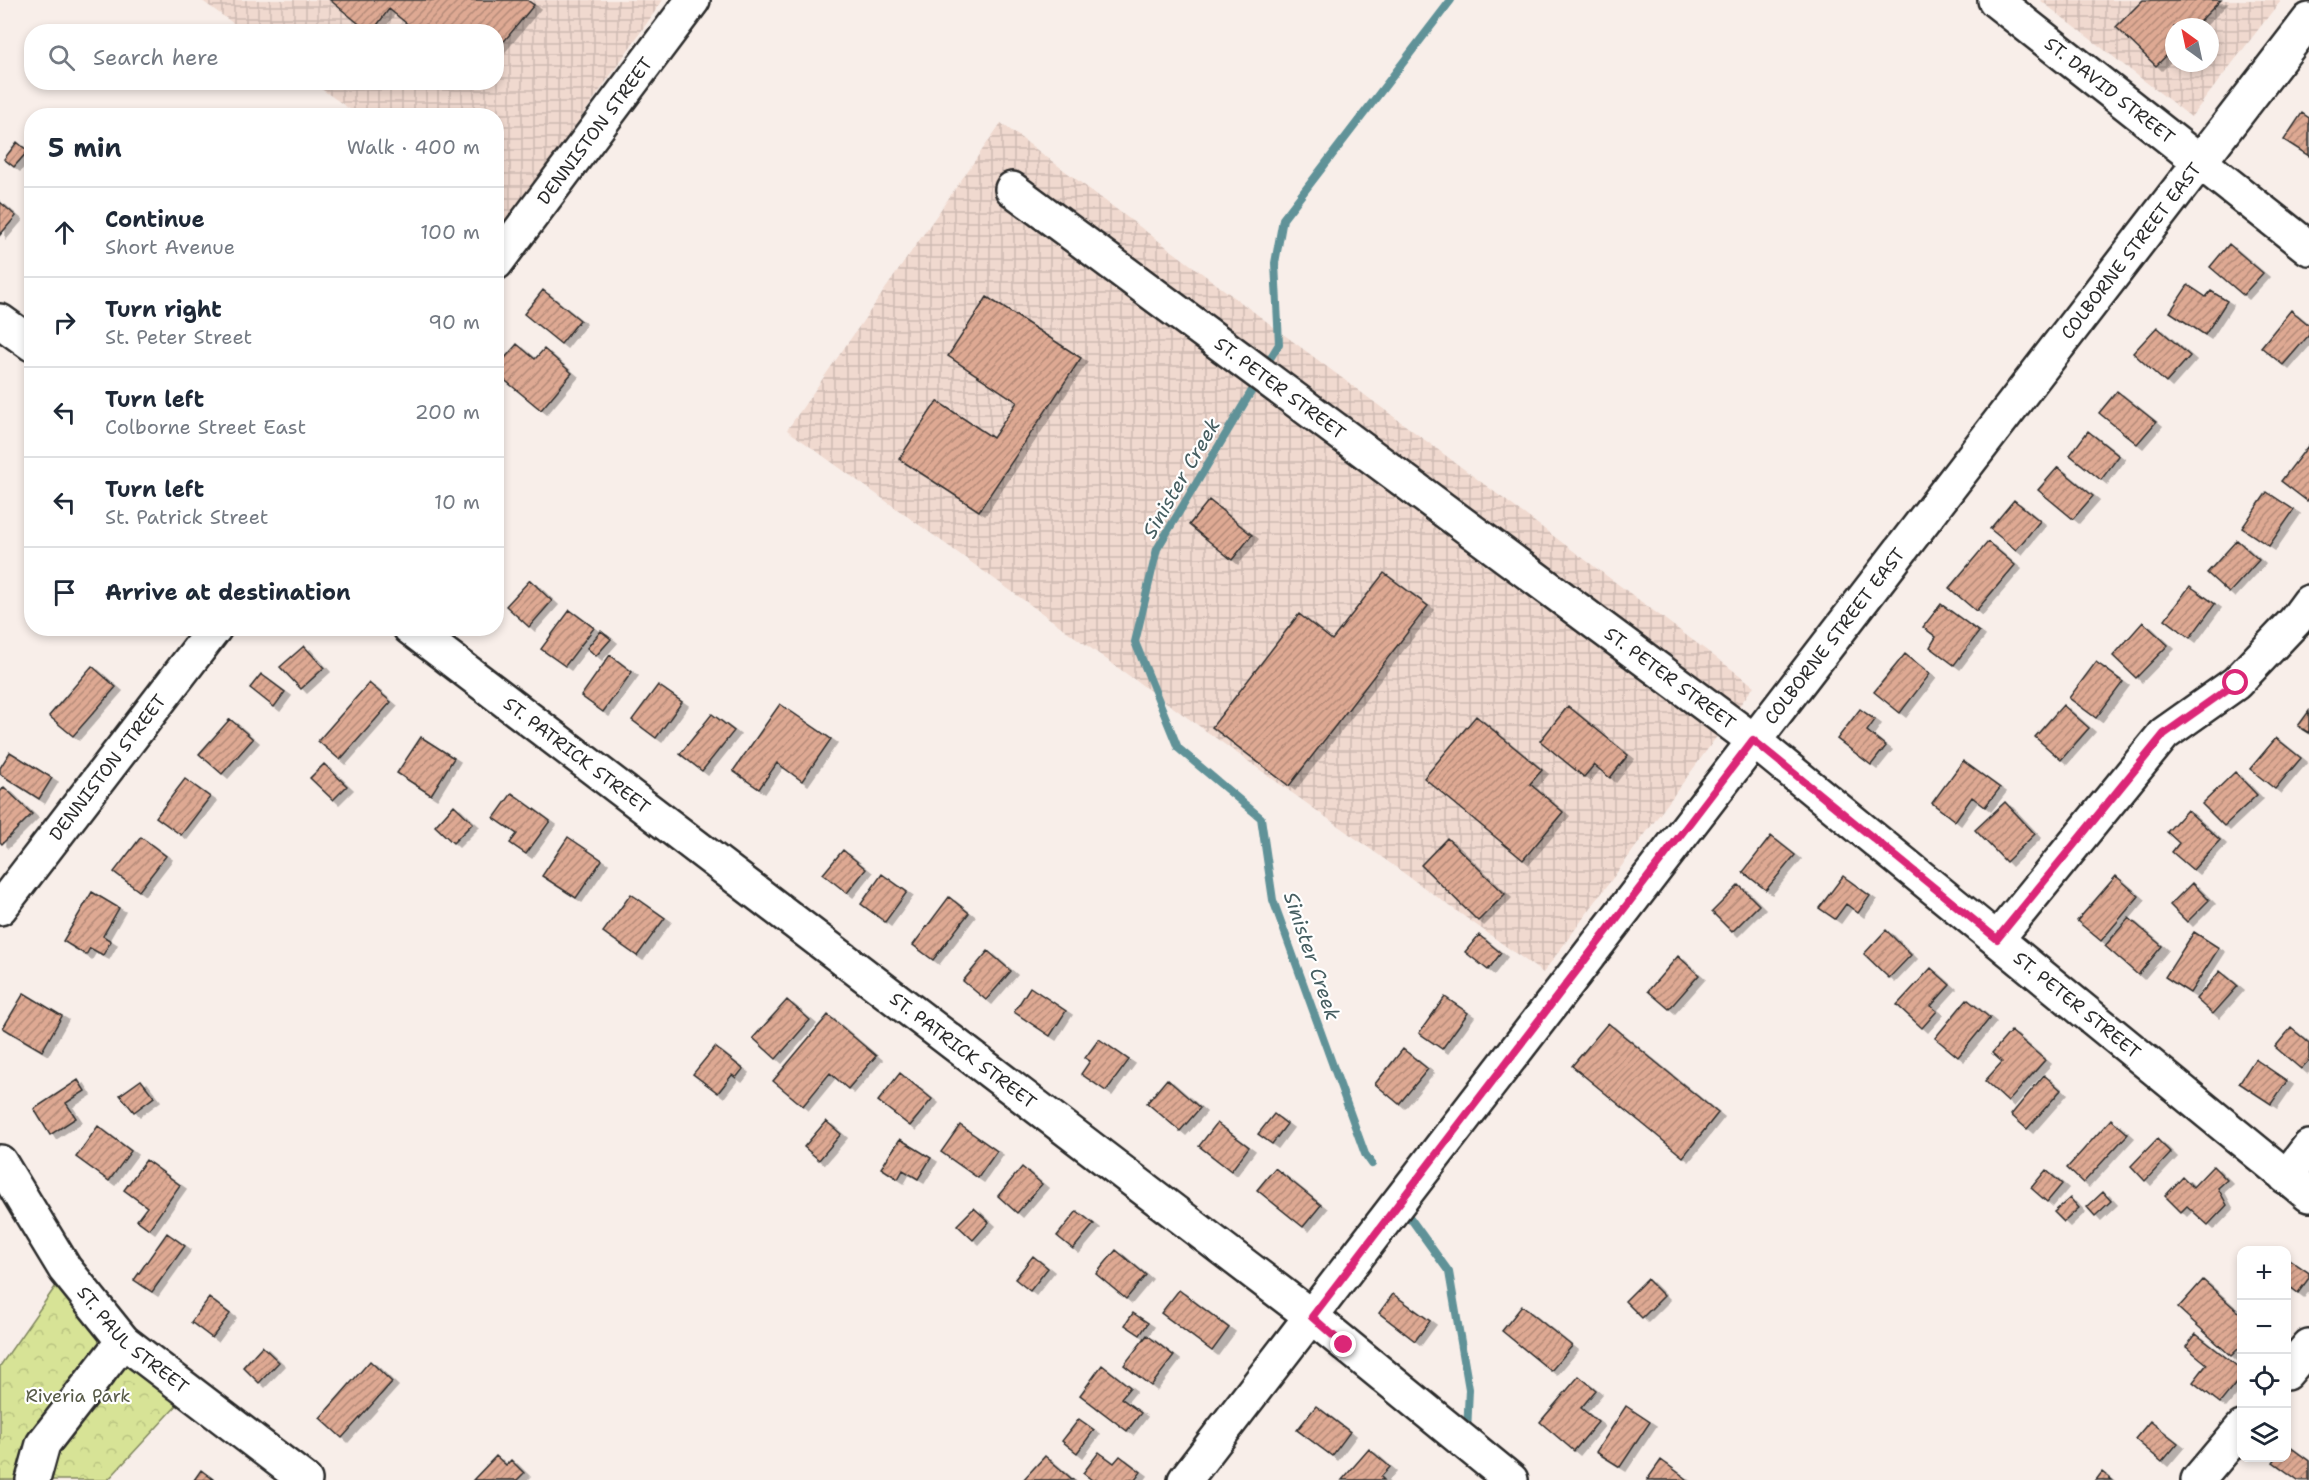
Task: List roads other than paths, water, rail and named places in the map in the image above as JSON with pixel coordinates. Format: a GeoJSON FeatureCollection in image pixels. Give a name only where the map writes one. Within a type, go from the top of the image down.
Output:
{"type":"FeatureCollection","features":[{"type":"Feature","properties":{"kind":"street","name":"DENNISTON STREET"},"geometry":{"type":"LineString","coordinates":[[504,252],[693,0]]}},
{"type":"Feature","properties":{"kind":"street","name":"ST. DAVID STREET"},"geometry":{"type":"LineString","coordinates":[[1995,0],[2201,160],[2309,248]]}},
{"type":"Feature","properties":{"kind":"street","name":"COLBORNE STREET EAST"},"geometry":{"type":"LineString","coordinates":[[1185,1480],[2309,20]]}},
{"type":"Feature","properties":{"kind":"street","name":"ST. PETER STREET"},"geometry":{"type":"LineString","coordinates":[[1012,189],[1753,740],[2297,1186]]}},
{"type":"Feature","properties":{"kind":"street"},"geometry":{"type":"LineString","coordinates":[[0,321],[24,338]]}},
{"type":"Feature","properties":{"kind":"street"},"geometry":{"type":"LineString","coordinates":[[1997,939],[2164,734],[2236,683],[2295,621],[2309,602]]}},
{"type":"Feature","properties":{"kind":"street","name":"DENNISTON STREET"},"geometry":{"type":"LineString","coordinates":[[0,908],[209,636]]}},
{"type":"Feature","properties":{"kind":"street","name":"ST. PATRICK STREET"},"geometry":{"type":"LineString","coordinates":[[420,636],[1312,1317],[1511,1480]]}},
{"type":"Feature","properties":{"kind":"street"},"geometry":{"type":"LineString","coordinates":[[2297,1186],[2309,1147]]}},
{"type":"Feature","properties":{"kind":"street","name":"ST. PAUL STREET"},"geometry":{"type":"LineString","coordinates":[[0,1162],[65,1269],[123,1341],[305,1480]]}},
{"type":"Feature","properties":{"kind":"street"},"geometry":{"type":"LineString","coordinates":[[33,1480],[43,1444],[123,1341]]}},
{"type":"Feature","properties":{"kind":"street"},"geometry":{"type":"LineString","coordinates":[[2291,1367],[2309,1346]]}},
{"type":"Feature","properties":{"kind":"street"},"geometry":{"type":"LineString","coordinates":[[2198,1480],[2237,1433]]}},
{"type":"Feature","properties":{"kind":"waterway","name":"Sinister Creek"},"geometry":{"type":"LineString","coordinates":[[1271,357],[1279,344],[1275,263],[1283,219],[1451,0]]}},
{"type":"Feature","properties":{"kind":"waterway","name":"Sinister Creek"},"geometry":{"type":"LineString","coordinates":[[1251,392],[1157,549],[1135,642],[1178,748],[1261,818],[1273,900],[1365,1154],[1372,1164]]}},
{"type":"Feature","properties":{"kind":"waterway","name":"Sinister Creek"},"geometry":{"type":"LineString","coordinates":[[1403,1208],[1449,1272],[1469,1389],[1467,1432]]}},
{"type":"Feature","properties":{"kind":"park label","name":"Riveria Park"},"geometry":{"type":"Point","coordinates":[78,1396]}}]}
